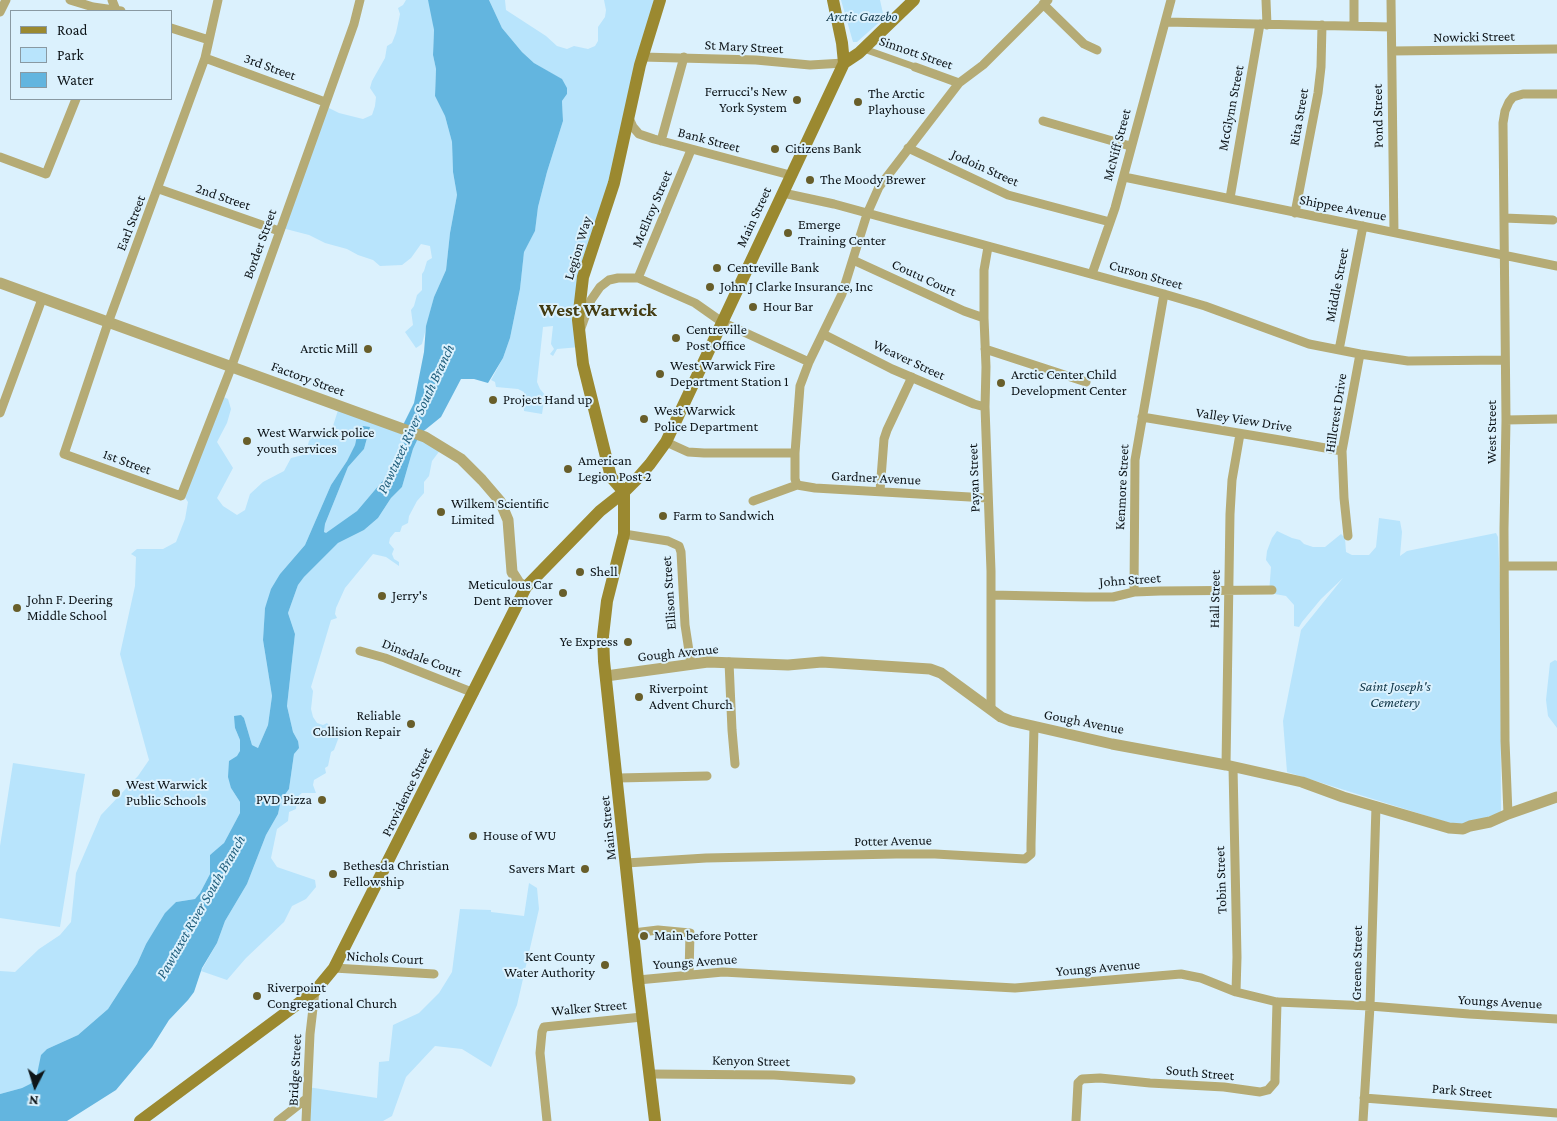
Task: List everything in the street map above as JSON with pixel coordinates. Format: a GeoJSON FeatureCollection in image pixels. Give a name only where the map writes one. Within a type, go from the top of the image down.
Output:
{"type":"FeatureCollection","features":[{"type":"Feature","properties":{"kind":"main road","name":"Legion Way"},"geometry":{"type":"LineString","coordinates":[[624,492],[611,477],[591,393],[582,364],[579,312],[583,277],[614,183],[642,57],[660,0]]}},
{"type":"Feature","properties":{"kind":"main road"},"geometry":{"type":"LineString","coordinates":[[833,0],[844,63],[864,49],[914,0]]}},
{"type":"Feature","properties":{"kind":"main road","name":"Main Street"},"geometry":{"type":"LineString","coordinates":[[666,442],[844,63]]}},
{"type":"Feature","properties":{"kind":"main road","name":"Providence Street"},"geometry":{"type":"LineString","coordinates":[[140,1121],[315,991],[334,968],[474,693],[526,586],[600,510],[624,492],[650,464],[666,442]]}},
{"type":"Feature","properties":{"kind":"main road"},"geometry":{"type":"LineString","coordinates":[[624,492],[624,534]]}},
{"type":"Feature","properties":{"kind":"main road","name":"Main Street"},"geometry":{"type":"LineString","coordinates":[[624,534],[607,601],[603,636],[638,980],[655,1121]]}},
{"type":"Feature","properties":{"kind":"street"},"geometry":{"type":"LineString","coordinates":[[0,12],[6,0]]}},
{"type":"Feature","properties":{"kind":"street"},"geometry":{"type":"LineString","coordinates":[[70,0],[104,10]]}},
{"type":"Feature","properties":{"kind":"street","name":"Earl Street"},"geometry":{"type":"LineString","coordinates":[[64,454],[108,323],[205,58],[218,0]]}},
{"type":"Feature","properties":{"kind":"street","name":"Border Street"},"geometry":{"type":"LineString","coordinates":[[181,496],[231,368],[354,24],[360,0]]}},
{"type":"Feature","properties":{"kind":"street","name":"McNiff Street"},"geometry":{"type":"LineString","coordinates":[[1092,274],[1124,177],[1130,146],[1171,0]]}},
{"type":"Feature","properties":{"kind":"street","name":"McGlynn Street"},"geometry":{"type":"LineString","coordinates":[[1230,198],[1264,24],[1266,0]]}},
{"type":"Feature","properties":{"kind":"street"},"geometry":{"type":"LineString","coordinates":[[1354,0],[1354,26]]}},
{"type":"Feature","properties":{"kind":"street","name":"Pond Street"},"geometry":{"type":"LineString","coordinates":[[1391,0],[1394,232]]}},
{"type":"Feature","properties":{"kind":"street"},"geometry":{"type":"LineString","coordinates":[[753,501],[797,485],[794,452],[800,386],[809,362],[842,294],[867,214],[879,187],[908,148],[959,82],[983,65],[1046,2],[1084,44],[1096,50]]}},
{"type":"Feature","properties":{"kind":"street"},"geometry":{"type":"LineString","coordinates":[[1166,22],[1391,27]]}},
{"type":"Feature","properties":{"kind":"street","name":"Rita Street"},"geometry":{"type":"LineString","coordinates":[[1295,213],[1318,94],[1322,25]]}},
{"type":"Feature","properties":{"kind":"street"},"geometry":{"type":"LineString","coordinates":[[172,28],[209,40]]}},
{"type":"Feature","properties":{"kind":"street","name":"Sinnott Street"},"geometry":{"type":"LineString","coordinates":[[864,49],[959,82]]}},
{"type":"Feature","properties":{"kind":"street","name":"Nowicki Street"},"geometry":{"type":"LineString","coordinates":[[1392,51],[1557,49]]}},
{"type":"Feature","properties":{"kind":"street","name":"St Mary Street"},"geometry":{"type":"LineString","coordinates":[[642,57],[756,60],[810,65],[844,63]]}},
{"type":"Feature","properties":{"kind":"street"},"geometry":{"type":"LineString","coordinates":[[661,141],[684,57]]}},
{"type":"Feature","properties":{"kind":"street","name":"3rd Street"},"geometry":{"type":"LineString","coordinates":[[205,58],[325,102]]}},
{"type":"Feature","properties":{"kind":"street","name":"West Street"},"geometry":{"type":"LineString","coordinates":[[1508,814],[1505,751],[1506,420],[1503,123],[1505,110],[1513,97],[1523,94],[1557,94]]}},
{"type":"Feature","properties":{"kind":"street"},"geometry":{"type":"LineString","coordinates":[[0,157],[46,174],[76,100]]}},
{"type":"Feature","properties":{"kind":"street","name":"Bank Street"},"geometry":{"type":"LineString","coordinates":[[629,118],[639,134],[691,150],[790,175]]}},
{"type":"Feature","properties":{"kind":"street"},"geometry":{"type":"LineString","coordinates":[[1043,121],[1130,146]]}},
{"type":"Feature","properties":{"kind":"street","name":"Jodoin Street"},"geometry":{"type":"LineString","coordinates":[[908,148],[1008,195],[1110,222]]}},
{"type":"Feature","properties":{"kind":"street","name":"McElroy Street"},"geometry":{"type":"LineString","coordinates":[[638,278],[691,150]]}},
{"type":"Feature","properties":{"kind":"street","name":"Shippee Avenue"},"geometry":{"type":"LineString","coordinates":[[1124,177],[1557,266]]}},
{"type":"Feature","properties":{"kind":"street","name":"2nd Street"},"geometry":{"type":"LineString","coordinates":[[158,189],[279,231]]}},
{"type":"Feature","properties":{"kind":"street","name":"Curson Street"},"geometry":{"type":"LineString","coordinates":[[782,193],[1164,294],[1205,306],[1309,344],[1408,361],[1505,360]]}},
{"type":"Feature","properties":{"kind":"street"},"geometry":{"type":"LineString","coordinates":[[1504,218],[1553,220]]}},
{"type":"Feature","properties":{"kind":"street","name":"Middle Street"},"geometry":{"type":"LineString","coordinates":[[1339,350],[1363,226]]}},
{"type":"Feature","properties":{"kind":"street","name":"Payan Street"},"geometry":{"type":"LineString","coordinates":[[988,247],[984,270],[984,318],[987,498],[991,594],[991,709]]}},
{"type":"Feature","properties":{"kind":"street","name":"Coutu Court"},"geometry":{"type":"LineString","coordinates":[[853,260],[964,311],[984,318]]}},
{"type":"Feature","properties":{"kind":"street"},"geometry":{"type":"LineString","coordinates":[[580,331],[590,300],[600,287],[609,280],[638,278],[695,303],[722,322],[809,362]]}},
{"type":"Feature","properties":{"kind":"street","name":"Factory Street"},"geometry":{"type":"LineString","coordinates":[[0,283],[425,438],[461,459],[500,501],[508,520],[512,572],[519,583],[526,586]]}},
{"type":"Feature","properties":{"kind":"street","name":"Kenmore Street"},"geometry":{"type":"LineString","coordinates":[[1134,592],[1135,460],[1164,294]]}},
{"type":"Feature","properties":{"kind":"street"},"geometry":{"type":"LineString","coordinates":[[0,413],[42,299]]}},
{"type":"Feature","properties":{"kind":"street","name":"Weaver Street"},"geometry":{"type":"LineString","coordinates":[[823,334],[892,369],[985,407]]}},
{"type":"Feature","properties":{"kind":"street"},"geometry":{"type":"LineString","coordinates":[[985,349],[1086,382]]}},
{"type":"Feature","properties":{"kind":"street","name":"Hillcrest Drive"},"geometry":{"type":"LineString","coordinates":[[1348,536],[1342,451],[1360,354]]}},
{"type":"Feature","properties":{"kind":"street"},"geometry":{"type":"LineString","coordinates":[[880,491],[884,439],[912,377]]}},
{"type":"Feature","properties":{"kind":"street","name":"Valley View Drive"},"geometry":{"type":"LineString","coordinates":[[1142,417],[1342,451]]}},
{"type":"Feature","properties":{"kind":"street"},"geometry":{"type":"LineString","coordinates":[[1506,420],[1557,419]]}},
{"type":"Feature","properties":{"kind":"street","name":"Hall Street"},"geometry":{"type":"LineString","coordinates":[[1229,766],[1228,591],[1230,494],[1240,434]]}},
{"type":"Feature","properties":{"kind":"street"},"geometry":{"type":"LineString","coordinates":[[666,442],[688,452],[794,452]]}},
{"type":"Feature","properties":{"kind":"street","name":"1st Street"},"geometry":{"type":"LineString","coordinates":[[64,454],[181,496]]}},
{"type":"Feature","properties":{"kind":"street","name":"Gardner Avenue"},"geometry":{"type":"LineString","coordinates":[[797,485],[815,488],[987,498]]}},
{"type":"Feature","properties":{"kind":"street","name":"Ellison Street"},"geometry":{"type":"LineString","coordinates":[[624,534],[668,541],[678,546],[681,552],[685,625],[691,664]]}},
{"type":"Feature","properties":{"kind":"street"},"geometry":{"type":"LineString","coordinates":[[1505,566],[1557,566]]}},
{"type":"Feature","properties":{"kind":"street","name":"John Street"},"geometry":{"type":"LineString","coordinates":[[991,594],[1104,597],[1134,592],[1272,590]]}},
{"type":"Feature","properties":{"kind":"street","name":"Dinsdale Court"},"geometry":{"type":"LineString","coordinates":[[360,650],[474,693]]}},
{"type":"Feature","properties":{"kind":"street","name":"Gough Avenue"},"geometry":{"type":"LineString","coordinates":[[606,676],[708,662],[788,665],[822,662],[930,669],[940,673],[1001,717],[1034,727],[1074,734],[1112,744],[1302,782],[1435,825],[1463,829],[1490,822],[1557,797]]}},
{"type":"Feature","properties":{"kind":"street"},"geometry":{"type":"LineString","coordinates":[[728,662],[735,764]]}},
{"type":"Feature","properties":{"kind":"street","name":"Potter Avenue"},"geometry":{"type":"LineString","coordinates":[[626,862],[706,858],[896,854],[935,854],[1025,859],[1031,854],[1034,727]]}},
{"type":"Feature","properties":{"kind":"street","name":"Tobin Street"},"geometry":{"type":"LineString","coordinates":[[1229,766],[1237,957],[1236,992]]}},
{"type":"Feature","properties":{"kind":"street"},"geometry":{"type":"LineString","coordinates":[[618,778],[707,776]]}},
{"type":"Feature","properties":{"kind":"street","name":"Greene Street"},"geometry":{"type":"LineString","coordinates":[[1363,1121],[1370,1006],[1376,806]]}},
{"type":"Feature","properties":{"kind":"street"},"geometry":{"type":"LineString","coordinates":[[633,933],[658,930],[690,933],[689,976]]}},
{"type":"Feature","properties":{"kind":"street","name":"Nichols Court"},"geometry":{"type":"LineString","coordinates":[[334,968],[434,974]]}},
{"type":"Feature","properties":{"kind":"street","name":"Youngs Avenue"},"geometry":{"type":"LineString","coordinates":[[638,980],[723,972],[1015,988],[1181,974],[1201,978],[1236,992],[1277,1002],[1370,1006],[1557,1019]]}},
{"type":"Feature","properties":{"kind":"street","name":"Bridge Street"},"geometry":{"type":"LineString","coordinates":[[306,1121],[310,1034],[315,991]]}},
{"type":"Feature","properties":{"kind":"street","name":"South Street"},"geometry":{"type":"LineString","coordinates":[[1076,1121],[1078,1083],[1082,1079],[1100,1078],[1254,1091],[1268,1090],[1275,1082],[1277,1002]]}},
{"type":"Feature","properties":{"kind":"street","name":"Walker Street"},"geometry":{"type":"LineString","coordinates":[[547,1121],[540,1053],[544,1027],[642,1017]]}},
{"type":"Feature","properties":{"kind":"street","name":"Kenyon Street"},"geometry":{"type":"LineString","coordinates":[[649,1074],[774,1075],[851,1080]]}},
{"type":"Feature","properties":{"kind":"street","name":"Park Street"},"geometry":{"type":"LineString","coordinates":[[1364,1098],[1557,1113]]}},
{"type":"Feature","properties":{"kind":"street"},"geometry":{"type":"LineString","coordinates":[[278,1121],[306,1099]]}},
{"type":"Feature","properties":{"kind":"green space"},"geometry":{"type":"Polygon","coordinates":[[[406,0],[428,0],[430,4],[434,30],[435,96],[445,116],[452,142],[453,172],[457,195],[446,270],[434,297],[422,344],[416,348],[405,332],[413,325],[411,310],[417,295],[422,290],[422,274],[427,261],[432,258],[430,246],[421,244],[411,258],[402,265],[380,266],[373,260],[347,249],[325,243],[309,235],[282,228],[325,106],[339,113],[363,119],[372,115],[376,97],[370,88],[372,81],[385,58],[387,46],[392,43],[396,33],[400,14],[398,8],[406,0]]]}},
{"type":"Feature","properties":{"kind":"green space"},"geometry":{"type":"Polygon","coordinates":[[[489,0],[505,0],[506,10],[546,36],[557,46],[567,49],[574,46],[588,49],[595,46],[598,41],[598,27],[605,17],[604,0],[661,0],[583,277],[580,347],[557,349],[553,356],[550,354],[554,349],[551,344],[553,326],[543,327],[537,382],[545,395],[542,414],[524,411],[524,392],[518,389],[496,387],[495,382],[491,380],[503,358],[510,338],[520,289],[524,251],[535,231],[538,207],[563,121],[562,101],[567,94],[561,79],[534,63],[502,28],[489,0]]]}},
{"type":"Feature","properties":{"kind":"green space","name":"Arctic Gazebo"},"geometry":{"type":"Polygon","coordinates":[[[841,0],[880,0],[884,18],[857,42],[853,42],[841,0]]]}},
{"type":"Feature","properties":{"kind":"green space"},"geometry":{"type":"Polygon","coordinates":[[[219,395],[228,399],[231,409],[227,423],[217,442],[233,468],[217,498],[223,506],[237,515],[245,510],[250,494],[263,482],[284,471],[291,458],[303,455],[306,452],[309,441],[314,435],[332,429],[340,404],[403,429],[404,442],[385,478],[357,511],[326,534],[324,532],[325,524],[348,467],[364,449],[370,427],[358,431],[355,445],[331,485],[305,545],[280,574],[265,608],[263,640],[272,696],[268,725],[258,748],[252,745],[244,718],[235,728],[240,740],[240,751],[231,788],[240,802],[240,813],[221,848],[210,855],[210,874],[200,893],[195,899],[176,902],[146,944],[137,964],[108,1009],[78,1035],[47,1049],[42,1055],[36,1079],[30,1084],[0,1094],[0,971],[15,972],[39,949],[60,935],[71,922],[76,873],[101,815],[138,776],[149,760],[120,654],[135,586],[136,557],[131,554],[137,549],[163,549],[176,542],[185,519],[188,502],[184,496],[219,395]]]}},
{"type":"Feature","properties":{"kind":"green space"},"geometry":{"type":"Polygon","coordinates":[[[420,434],[444,445],[432,461],[429,476],[424,482],[424,493],[409,516],[408,523],[402,526],[400,532],[395,532],[390,538],[389,543],[394,549],[392,554],[394,559],[399,562],[399,566],[386,557],[373,554],[345,588],[336,608],[335,614],[337,618],[331,620],[311,687],[313,691],[311,709],[317,723],[323,725],[327,723],[332,728],[340,728],[340,734],[334,750],[331,752],[328,766],[325,768],[326,773],[314,780],[313,785],[316,793],[302,793],[297,797],[296,809],[289,812],[288,821],[277,829],[271,858],[277,867],[315,880],[316,887],[306,899],[292,906],[284,922],[246,958],[227,980],[201,971],[217,943],[225,921],[247,884],[266,835],[278,814],[281,800],[289,789],[294,754],[298,741],[293,732],[287,706],[295,634],[288,613],[298,585],[338,543],[364,530],[378,518],[391,498],[402,487],[413,449],[420,434]]]}},
{"type":"Feature","properties":{"kind":"green space","name":"Saint Joseph's Cemetery"},"geometry":{"type":"Polygon","coordinates":[[[1379,518],[1400,521],[1402,532],[1400,556],[1407,551],[1496,533],[1498,537],[1501,812],[1462,827],[1287,772],[1283,721],[1301,630],[1343,578],[1321,599],[1299,627],[1294,626],[1294,605],[1286,596],[1269,593],[1271,567],[1266,560],[1267,551],[1277,531],[1313,547],[1325,547],[1341,534],[1345,538],[1346,552],[1352,555],[1369,555],[1376,547],[1379,518]]]}},
{"type":"Feature","properties":{"kind":"green space"},"geometry":{"type":"Polygon","coordinates":[[[1555,660],[1557,661],[1557,728],[1548,716],[1546,700],[1550,663],[1555,660]]]}},
{"type":"Feature","properties":{"kind":"green space"},"geometry":{"type":"Polygon","coordinates":[[[13,763],[85,774],[60,927],[0,918],[0,846],[13,763]]]}},
{"type":"Feature","properties":{"kind":"green space"},"geometry":{"type":"Polygon","coordinates":[[[529,883],[537,888],[539,909],[517,1005],[491,1067],[462,1049],[435,1046],[406,1077],[392,1116],[383,1121],[306,1121],[308,1087],[377,1098],[379,1062],[389,1061],[393,1025],[419,1013],[439,993],[452,972],[460,909],[491,910],[491,912],[524,916],[529,883]]]}},
{"type":"Feature","properties":{"kind":"water","name":"Pawtuxet River South Branch"},"geometry":{"type":"Polygon","coordinates":[[[428,0],[489,0],[502,28],[522,52],[534,63],[562,79],[567,88],[567,94],[562,101],[563,121],[538,207],[535,231],[524,252],[520,289],[510,338],[503,358],[488,383],[474,379],[461,379],[441,417],[420,434],[413,449],[402,487],[391,498],[378,518],[364,530],[338,543],[298,585],[288,613],[295,634],[287,706],[299,748],[294,754],[289,789],[281,800],[278,814],[266,835],[247,884],[225,921],[217,943],[202,968],[194,992],[169,1020],[152,1047],[116,1090],[67,1121],[0,1121],[0,1094],[30,1084],[36,1079],[41,1055],[47,1049],[78,1035],[108,1009],[137,964],[146,944],[165,913],[176,902],[195,899],[200,893],[210,874],[210,855],[224,843],[240,813],[240,802],[231,788],[228,777],[229,761],[237,756],[240,751],[240,740],[235,728],[234,716],[241,715],[244,718],[252,745],[258,748],[268,725],[272,696],[263,640],[265,608],[271,589],[280,574],[305,545],[331,485],[355,445],[358,431],[363,426],[370,427],[364,449],[348,467],[325,524],[324,532],[326,533],[357,511],[385,478],[404,442],[403,425],[414,403],[424,352],[426,326],[434,297],[446,270],[457,195],[453,172],[452,142],[445,116],[435,96],[434,30],[428,0]]]}},
{"type":"Feature","properties":{"kind":"place","name":"Ferrucci's New York System"},"geometry":{"type":"Point","coordinates":[797,100]}},
{"type":"Feature","properties":{"kind":"place","name":"The Arctic Playhouse"},"geometry":{"type":"Point","coordinates":[858,102]}},
{"type":"Feature","properties":{"kind":"place","name":"Citizens Bank"},"geometry":{"type":"Point","coordinates":[775,149]}},
{"type":"Feature","properties":{"kind":"place","name":"The Moody Brewer"},"geometry":{"type":"Point","coordinates":[810,180]}},
{"type":"Feature","properties":{"kind":"place","name":"Emerge Training Center"},"geometry":{"type":"Point","coordinates":[788,233]}},
{"type":"Feature","properties":{"kind":"place","name":"Centreville Bank"},"geometry":{"type":"Point","coordinates":[717,268]}},
{"type":"Feature","properties":{"kind":"place","name":"John J Clarke Insurance, Inc"},"geometry":{"type":"Point","coordinates":[710,287]}},
{"type":"Feature","properties":{"kind":"place","name":"Hour Bar"},"geometry":{"type":"Point","coordinates":[753,307]}},
{"type":"Feature","properties":{"kind":"place","name":"Centreville Post Office"},"geometry":{"type":"Point","coordinates":[676,338]}},
{"type":"Feature","properties":{"kind":"place","name":"Arctic Mill"},"geometry":{"type":"Point","coordinates":[368,349]}},
{"type":"Feature","properties":{"kind":"place","name":"West Warwick Fire Department Station 1"},"geometry":{"type":"Point","coordinates":[660,374]}},
{"type":"Feature","properties":{"kind":"place","name":"Arctic Center Child Development Center"},"geometry":{"type":"Point","coordinates":[1001,383]}},
{"type":"Feature","properties":{"kind":"place","name":"Project Hand up"},"geometry":{"type":"Point","coordinates":[493,400]}},
{"type":"Feature","properties":{"kind":"place","name":"West Warwick Police Department"},"geometry":{"type":"Point","coordinates":[644,419]}},
{"type":"Feature","properties":{"kind":"place","name":"West Warwick police youth services"},"geometry":{"type":"Point","coordinates":[247,441]}},
{"type":"Feature","properties":{"kind":"place","name":"American Legion Post 2"},"geometry":{"type":"Point","coordinates":[568,469]}},
{"type":"Feature","properties":{"kind":"place","name":"Wilkem Scientific Limited"},"geometry":{"type":"Point","coordinates":[441,512]}},
{"type":"Feature","properties":{"kind":"place","name":"Farm to Sandwich"},"geometry":{"type":"Point","coordinates":[663,516]}},
{"type":"Feature","properties":{"kind":"place","name":"Shell"},"geometry":{"type":"Point","coordinates":[580,572]}},
{"type":"Feature","properties":{"kind":"place","name":"Meticulous Car Dent Remover"},"geometry":{"type":"Point","coordinates":[563,593]}},
{"type":"Feature","properties":{"kind":"place","name":"Jerry's"},"geometry":{"type":"Point","coordinates":[382,596]}},
{"type":"Feature","properties":{"kind":"place","name":"John F. Deering Middle School"},"geometry":{"type":"Point","coordinates":[17,608]}},
{"type":"Feature","properties":{"kind":"place","name":"Ye Express"},"geometry":{"type":"Point","coordinates":[628,642]}},
{"type":"Feature","properties":{"kind":"place","name":"Riverpoint Advent Church"},"geometry":{"type":"Point","coordinates":[639,697]}},
{"type":"Feature","properties":{"kind":"place","name":"Reliable Collision Repair"},"geometry":{"type":"Point","coordinates":[411,724]}},
{"type":"Feature","properties":{"kind":"place","name":"West Warwick Public Schools"},"geometry":{"type":"Point","coordinates":[116,793]}},
{"type":"Feature","properties":{"kind":"place","name":"PVD Pizza"},"geometry":{"type":"Point","coordinates":[322,800]}},
{"type":"Feature","properties":{"kind":"place","name":"House of WU"},"geometry":{"type":"Point","coordinates":[473,836]}},
{"type":"Feature","properties":{"kind":"place","name":"Savers Mart"},"geometry":{"type":"Point","coordinates":[585,869]}},
{"type":"Feature","properties":{"kind":"place","name":"Bethesda Christian Fellowship"},"geometry":{"type":"Point","coordinates":[333,874]}},
{"type":"Feature","properties":{"kind":"place","name":"Main before Potter"},"geometry":{"type":"Point","coordinates":[644,936]}},
{"type":"Feature","properties":{"kind":"place","name":"Kent County Water Authority"},"geometry":{"type":"Point","coordinates":[605,965]}},
{"type":"Feature","properties":{"kind":"place","name":"Riverpoint Congregational Church"},"geometry":{"type":"Point","coordinates":[257,996]}},
{"type":"Feature","properties":{"kind":"district","name":"West Warwick"},"geometry":{"type":"Point","coordinates":[598,310]}}]}
